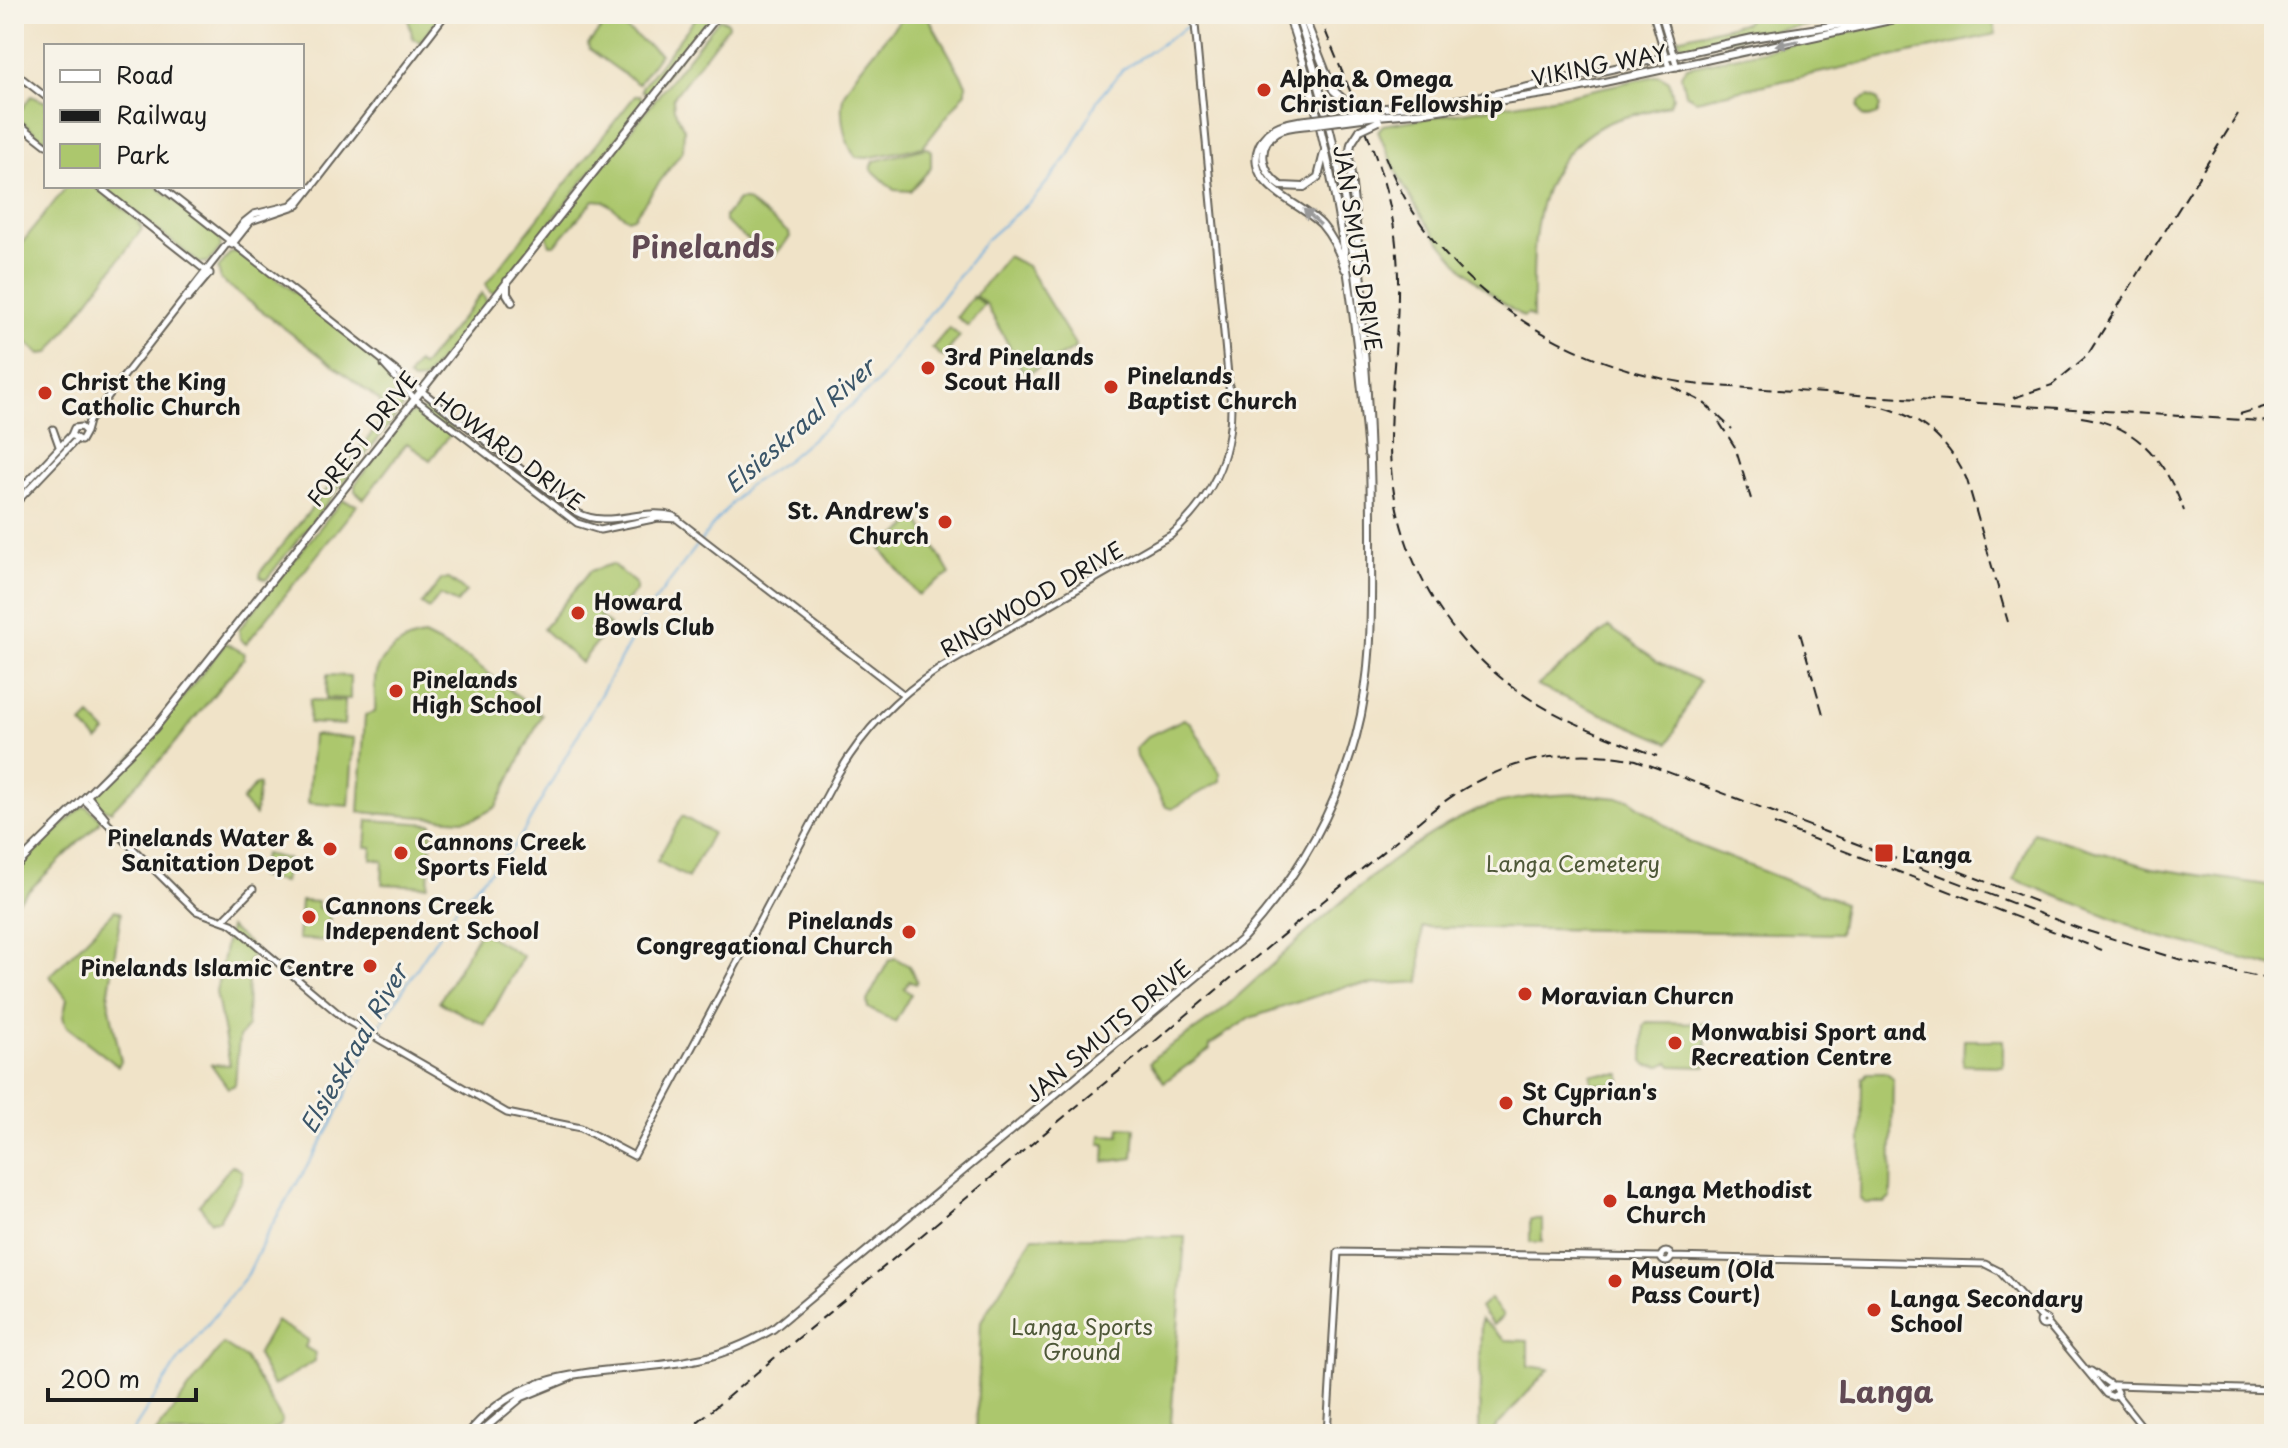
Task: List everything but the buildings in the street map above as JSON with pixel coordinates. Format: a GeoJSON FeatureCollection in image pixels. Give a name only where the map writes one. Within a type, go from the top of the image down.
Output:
{"type":"FeatureCollection","features":[{"type":"Feature","properties":{"kind":"main road","name":"FOREST DRIVE"},"geometry":{"type":"LineString","coordinates":[[14,868],[155,728],[719,14]]}},
{"type":"Feature","properties":{"kind":"main road","name":"JAN SMUTS DRIVE"},"geometry":{"type":"LineString","coordinates":[[1288,14],[1322,132],[1350,284],[1371,493]]}},
{"type":"Feature","properties":{"kind":"main road","name":"JAN SMUTS DRIVE"},"geometry":{"type":"LineString","coordinates":[[468,1434],[497,1405],[522,1389],[546,1379],[715,1355],[773,1329],[1203,973],[1267,912],[1307,856],[1329,812],[1360,717],[1371,644],[1371,493],[1365,339],[1342,181],[1328,118],[1297,14]]}},
{"type":"Feature","properties":{"kind":"main road"},"geometry":{"type":"LineString","coordinates":[[1303,14],[1333,90],[1352,107],[1377,114]]}},
{"type":"Feature","properties":{"kind":"main road","name":"VIKING WAY"},"geometry":{"type":"LineString","coordinates":[[1377,114],[1496,94],[1671,55],[1840,23],[1917,14]]}},
{"type":"Feature","properties":{"kind":"main road","name":"VIKING WAY"},"geometry":{"type":"LineString","coordinates":[[1377,114],[1426,112],[1550,93],[1917,14]]}},
{"type":"Feature","properties":{"kind":"main road"},"geometry":{"type":"LineString","coordinates":[[1365,339],[1364,279],[1349,156],[1351,144],[1360,130],[1377,114]]}},
{"type":"Feature","properties":{"kind":"main road"},"geometry":{"type":"LineString","coordinates":[[1350,284],[1340,255],[1322,226],[1271,187],[1258,169],[1258,151],[1268,133],[1281,124],[1377,114]]}},
{"type":"Feature","properties":{"kind":"main road"},"geometry":{"type":"LineString","coordinates":[[1308,122],[1281,130],[1267,143],[1265,167],[1277,184],[1296,189],[1315,180],[1324,160],[1322,132]]}},
{"type":"Feature","properties":{"kind":"main road"},"geometry":{"type":"LineString","coordinates":[[507,281],[506,293],[512,302]]}},
{"type":"Feature","properties":{"kind":"main road","name":"JAN SMUTS DRIVE"},"geometry":{"type":"LineString","coordinates":[[478,1434],[522,1397],[586,1373]]}},
{"type":"Feature","properties":{"kind":"street"},"geometry":{"type":"LineString","coordinates":[[14,505],[60,451],[74,428],[89,421],[249,217],[291,205],[310,187],[446,14]]}},
{"type":"Feature","properties":{"kind":"street","name":"RINGWOOD DRIVE"},"geometry":{"type":"LineString","coordinates":[[223,920],[249,938],[337,1014],[382,1042],[507,1113],[581,1128],[634,1156],[838,774],[866,732],[903,694],[939,669],[1171,535],[1202,504],[1220,470],[1229,437],[1231,407],[1194,14]]}},
{"type":"Feature","properties":{"kind":"street"},"geometry":{"type":"LineString","coordinates":[[1653,14],[1671,55]]}},
{"type":"Feature","properties":{"kind":"street"},"geometry":{"type":"LineString","coordinates":[[1661,14],[1673,67]]}},
{"type":"Feature","properties":{"kind":"street"},"geometry":{"type":"LineString","coordinates":[[14,72],[44,95]]}},
{"type":"Feature","properties":{"kind":"street"},"geometry":{"type":"LineString","coordinates":[[14,120],[44,143]]}},
{"type":"Feature","properties":{"kind":"street"},"geometry":{"type":"LineString","coordinates":[[101,188],[208,272]]}},
{"type":"Feature","properties":{"kind":"street"},"geometry":{"type":"LineString","coordinates":[[162,188],[384,364]]}},
{"type":"Feature","properties":{"kind":"street","name":"HOWARD DRIVE"},"geometry":{"type":"LineString","coordinates":[[384,364],[415,399],[577,523],[600,530],[658,518],[679,519]]}},
{"type":"Feature","properties":{"kind":"street","name":"HOWARD DRIVE"},"geometry":{"type":"LineString","coordinates":[[384,364],[584,516],[612,520],[655,513],[679,519],[695,529],[903,694]]}},
{"type":"Feature","properties":{"kind":"street"},"geometry":{"type":"LineString","coordinates":[[14,496],[60,451],[83,439],[89,421]]}},
{"type":"Feature","properties":{"kind":"street"},"geometry":{"type":"LineString","coordinates":[[80,427],[86,432]]}},
{"type":"Feature","properties":{"kind":"street"},"geometry":{"type":"LineString","coordinates":[[53,429],[59,438],[60,451]]}},
{"type":"Feature","properties":{"kind":"street"},"geometry":{"type":"LineString","coordinates":[[71,435],[76,441]]}},
{"type":"Feature","properties":{"kind":"street"},"geometry":{"type":"LineString","coordinates":[[86,798],[196,911],[223,920],[253,889]]}},
{"type":"Feature","properties":{"kind":"street"},"geometry":{"type":"LineString","coordinates":[[1327,1434],[1338,1252],[1661,1257],[1666,1262],[1671,1257],[1985,1264],[1999,1271],[2042,1318],[2041,1324],[2048,1324],[2114,1391],[2129,1414],[2148,1434]]}},
{"type":"Feature","properties":{"kind":"street"},"geometry":{"type":"LineString","coordinates":[[2090,1370],[2105,1391],[2143,1387],[2274,1390]]}},
{"type":"Feature","properties":{"kind":"green space"},"geometry":{"type":"Polygon","coordinates":[[[407,14],[443,14],[420,42],[413,39],[407,14]]]}},
{"type":"Feature","properties":{"kind":"green space"},"geometry":{"type":"Polygon","coordinates":[[[699,14],[714,14],[651,94],[642,91],[642,87],[699,14]]]}},
{"type":"Feature","properties":{"kind":"green space"},"geometry":{"type":"Polygon","coordinates":[[[905,14],[928,17],[966,84],[966,92],[923,147],[867,158],[856,157],[843,125],[843,97],[859,70],[905,14]]]}},
{"type":"Feature","properties":{"kind":"green space"},"geometry":{"type":"Polygon","coordinates":[[[1754,14],[1889,14],[1778,30],[1685,49],[1677,38],[1744,23],[1754,14]]]}},
{"type":"Feature","properties":{"kind":"green space"},"geometry":{"type":"Polygon","coordinates":[[[1936,14],[1992,14],[1996,34],[1696,100],[1685,94],[1681,75],[1687,67],[1936,14]]]}},
{"type":"Feature","properties":{"kind":"green space"},"geometry":{"type":"Polygon","coordinates":[[[719,19],[727,21],[728,26],[673,98],[674,109],[684,129],[683,150],[634,217],[628,219],[604,201],[594,200],[555,245],[550,245],[547,236],[719,19]]]}},
{"type":"Feature","properties":{"kind":"green space"},"geometry":{"type":"Polygon","coordinates":[[[608,20],[614,20],[660,54],[638,84],[589,49],[588,44],[608,20]]]}},
{"type":"Feature","properties":{"kind":"green space"},"geometry":{"type":"Polygon","coordinates":[[[1659,75],[1669,81],[1673,97],[1670,104],[1605,124],[1580,141],[1561,161],[1548,183],[1535,235],[1533,318],[1528,314],[1523,317],[1497,298],[1454,258],[1419,213],[1378,131],[1383,125],[1564,96],[1659,75]]]}},
{"type":"Feature","properties":{"kind":"green space"},"geometry":{"type":"Polygon","coordinates":[[[640,95],[644,104],[495,293],[490,292],[486,284],[635,96],[640,95]]]}},
{"type":"Feature","properties":{"kind":"green space"},"geometry":{"type":"Polygon","coordinates":[[[31,96],[44,101],[44,139],[16,117],[31,96]]]}},
{"type":"Feature","properties":{"kind":"green space"},"geometry":{"type":"Polygon","coordinates":[[[1869,96],[1878,100],[1880,106],[1877,115],[1868,118],[1862,116],[1858,107],[1860,101],[1869,96]]]}},
{"type":"Feature","properties":{"kind":"green space"},"geometry":{"type":"Polygon","coordinates":[[[926,148],[931,150],[931,168],[910,191],[894,190],[871,169],[874,161],[926,148]]]}},
{"type":"Feature","properties":{"kind":"green space"},"geometry":{"type":"Polygon","coordinates":[[[65,188],[97,188],[138,221],[142,229],[49,353],[40,354],[14,331],[14,253],[65,188]]]}},
{"type":"Feature","properties":{"kind":"green space"},"geometry":{"type":"Polygon","coordinates":[[[105,188],[159,188],[219,236],[221,247],[209,262],[199,263],[105,188]]]}},
{"type":"Feature","properties":{"kind":"green space"},"geometry":{"type":"Polygon","coordinates":[[[738,200],[746,200],[789,233],[790,237],[775,255],[768,256],[725,222],[725,216],[738,200]]]}},
{"type":"Feature","properties":{"kind":"green space"},"geometry":{"type":"Polygon","coordinates":[[[236,251],[274,276],[358,345],[400,388],[408,401],[266,580],[260,577],[261,571],[382,421],[380,401],[221,280],[218,269],[229,254],[236,251]]]}},
{"type":"Feature","properties":{"kind":"green space"},"geometry":{"type":"Polygon","coordinates":[[[1007,256],[1027,266],[1075,345],[1074,349],[1025,375],[986,304],[975,296],[1007,256]]]}},
{"type":"Feature","properties":{"kind":"green space"},"geometry":{"type":"Polygon","coordinates":[[[482,293],[487,302],[424,380],[413,381],[408,377],[417,363],[422,367],[482,293]]]}},
{"type":"Feature","properties":{"kind":"green space"},"geometry":{"type":"Polygon","coordinates":[[[973,296],[984,305],[968,326],[957,317],[973,296]]]}},
{"type":"Feature","properties":{"kind":"green space"},"geometry":{"type":"Polygon","coordinates":[[[949,328],[960,336],[943,357],[932,348],[949,328]]]}},
{"type":"Feature","properties":{"kind":"green space"},"geometry":{"type":"Polygon","coordinates":[[[426,410],[454,430],[430,460],[407,443],[364,499],[355,491],[355,484],[409,415],[426,410]]]}},
{"type":"Feature","properties":{"kind":"green space"},"geometry":{"type":"Polygon","coordinates":[[[342,500],[357,505],[246,644],[240,639],[239,629],[342,500]]]}},
{"type":"Feature","properties":{"kind":"green space"},"geometry":{"type":"Polygon","coordinates":[[[914,521],[920,522],[950,574],[918,595],[881,549],[914,521]]]}},
{"type":"Feature","properties":{"kind":"green space","name":"Howard Bowls Club"},"geometry":{"type":"Polygon","coordinates":[[[612,564],[636,584],[636,591],[618,610],[609,603],[599,616],[610,625],[581,663],[543,629],[590,571],[612,564]]]}},
{"type":"Feature","properties":{"kind":"green space"},"geometry":{"type":"Polygon","coordinates":[[[442,579],[449,579],[466,592],[457,603],[440,595],[429,609],[422,604],[442,579]]]}},
{"type":"Feature","properties":{"kind":"green space"},"geometry":{"type":"Polygon","coordinates":[[[1609,627],[1658,662],[1699,681],[1669,743],[1537,686],[1609,627]]]}},
{"type":"Feature","properties":{"kind":"green space"},"geometry":{"type":"Polygon","coordinates":[[[424,636],[470,659],[542,715],[496,807],[476,818],[463,820],[359,812],[365,715],[375,712],[376,673],[383,659],[395,648],[424,636]]]}},
{"type":"Feature","properties":{"kind":"green space"},"geometry":{"type":"Polygon","coordinates":[[[226,643],[244,653],[244,658],[163,757],[111,811],[105,810],[96,801],[96,793],[148,741],[226,643]]]}},
{"type":"Feature","properties":{"kind":"green space"},"geometry":{"type":"Polygon","coordinates":[[[327,675],[350,676],[350,699],[326,698],[327,675]]]}},
{"type":"Feature","properties":{"kind":"green space"},"geometry":{"type":"Polygon","coordinates":[[[310,700],[345,701],[344,725],[309,723],[310,700]]]}},
{"type":"Feature","properties":{"kind":"green space"},"geometry":{"type":"Polygon","coordinates":[[[90,716],[106,732],[98,741],[82,724],[90,716]]]}},
{"type":"Feature","properties":{"kind":"green space"},"geometry":{"type":"Polygon","coordinates":[[[1184,719],[1191,723],[1220,773],[1220,781],[1172,809],[1166,807],[1137,757],[1136,748],[1148,736],[1184,719]]]}},
{"type":"Feature","properties":{"kind":"green space"},"geometry":{"type":"Polygon","coordinates":[[[313,735],[354,738],[349,806],[308,803],[313,735]]]}},
{"type":"Feature","properties":{"kind":"green space"},"geometry":{"type":"Polygon","coordinates":[[[256,784],[259,785],[255,815],[242,801],[256,784]]]}},
{"type":"Feature","properties":{"kind":"green space","name":"Langa Cemetery"},"geometry":{"type":"Polygon","coordinates":[[[1576,794],[1629,799],[1689,842],[1844,903],[1839,934],[1422,927],[1420,982],[1346,986],[1250,1018],[1209,1045],[1210,1049],[1164,1082],[1150,1062],[1214,1016],[1347,897],[1416,844],[1451,823],[1497,803],[1576,794]]]}},
{"type":"Feature","properties":{"kind":"green space"},"geometry":{"type":"Polygon","coordinates":[[[82,807],[87,807],[100,818],[99,823],[14,905],[14,872],[82,807]]]}},
{"type":"Feature","properties":{"kind":"green space"},"geometry":{"type":"Polygon","coordinates":[[[682,816],[712,833],[688,878],[657,861],[682,816]]]}},
{"type":"Feature","properties":{"kind":"green space","name":"Cannons Creek Sports Field"},"geometry":{"type":"Polygon","coordinates":[[[368,820],[432,824],[428,886],[382,884],[383,861],[371,859],[372,847],[366,847],[368,820]]]}},
{"type":"Feature","properties":{"kind":"green space"},"geometry":{"type":"Polygon","coordinates":[[[2033,832],[2152,868],[2274,886],[2274,967],[2157,936],[2014,879],[2033,832]]]}},
{"type":"Feature","properties":{"kind":"green space"},"geometry":{"type":"Polygon","coordinates":[[[264,854],[288,859],[284,882],[259,877],[264,854]]]}},
{"type":"Feature","properties":{"kind":"green space"},"geometry":{"type":"Polygon","coordinates":[[[301,901],[318,902],[318,908],[330,909],[328,941],[298,939],[301,901]]]}},
{"type":"Feature","properties":{"kind":"green space"},"geometry":{"type":"Polygon","coordinates":[[[115,910],[121,913],[108,998],[121,1061],[118,1066],[66,1026],[63,1017],[67,999],[50,976],[115,910]]]}},
{"type":"Feature","properties":{"kind":"green space"},"geometry":{"type":"Polygon","coordinates":[[[229,927],[256,950],[248,962],[247,1028],[239,1037],[235,1085],[228,1088],[211,1064],[230,1065],[216,992],[229,927]]]}},
{"type":"Feature","properties":{"kind":"green space"},"geometry":{"type":"Polygon","coordinates":[[[480,931],[523,956],[485,1025],[439,1002],[480,931]]]}},
{"type":"Feature","properties":{"kind":"green space"},"geometry":{"type":"Polygon","coordinates":[[[895,958],[909,966],[917,981],[916,984],[909,981],[904,989],[911,994],[895,1022],[868,1008],[867,1001],[889,960],[895,958]]]}},
{"type":"Feature","properties":{"kind":"green space","name":"Monwabisi Sport and Recreation Centre"},"geometry":{"type":"Polygon","coordinates":[[[1647,1022],[1706,1023],[1706,1067],[1672,1066],[1669,1062],[1662,1066],[1647,1065],[1643,1062],[1644,1025],[1647,1022]]]}},
{"type":"Feature","properties":{"kind":"green space"},"geometry":{"type":"Polygon","coordinates":[[[1964,1040],[2003,1040],[2003,1066],[1963,1065],[1964,1040]]]}},
{"type":"Feature","properties":{"kind":"green space"},"geometry":{"type":"Polygon","coordinates":[[[1867,1073],[1887,1073],[1893,1078],[1891,1197],[1885,1203],[1865,1203],[1860,1198],[1862,1079],[1867,1073]]]}},
{"type":"Feature","properties":{"kind":"green space"},"geometry":{"type":"Polygon","coordinates":[[[1591,1074],[1621,1074],[1621,1084],[1591,1084],[1591,1074]]]}},
{"type":"Feature","properties":{"kind":"green space"},"geometry":{"type":"Polygon","coordinates":[[[1120,1127],[1135,1128],[1133,1158],[1104,1162],[1105,1144],[1100,1144],[1101,1135],[1119,1136],[1120,1127]]]}},
{"type":"Feature","properties":{"kind":"green space"},"geometry":{"type":"Polygon","coordinates":[[[232,1165],[242,1171],[242,1180],[219,1220],[211,1221],[199,1205],[232,1165]]]}},
{"type":"Feature","properties":{"kind":"green space"},"geometry":{"type":"Polygon","coordinates":[[[1530,1219],[1542,1219],[1542,1242],[1530,1242],[1530,1219]]]}},
{"type":"Feature","properties":{"kind":"green space","name":"Langa Sports Ground"},"geometry":{"type":"Polygon","coordinates":[[[1033,1237],[1185,1237],[1170,1434],[976,1434],[981,1321],[1033,1237]]]}},
{"type":"Feature","properties":{"kind":"green space"},"geometry":{"type":"Polygon","coordinates":[[[1490,1299],[1503,1316],[1493,1325],[1480,1308],[1490,1299]]]}},
{"type":"Feature","properties":{"kind":"green space"},"geometry":{"type":"Polygon","coordinates":[[[1481,1319],[1505,1340],[1528,1341],[1528,1366],[1549,1369],[1490,1434],[1479,1434],[1481,1319]]]}},
{"type":"Feature","properties":{"kind":"green space"},"geometry":{"type":"Polygon","coordinates":[[[276,1321],[308,1340],[305,1347],[315,1353],[315,1361],[273,1386],[257,1355],[276,1321]]]}},
{"type":"Feature","properties":{"kind":"green space"},"geometry":{"type":"Polygon","coordinates":[[[223,1344],[245,1358],[282,1420],[281,1425],[266,1434],[155,1434],[223,1344]]]}},
{"type":"Feature","properties":{"kind":"waterway","name":"Elsieskraal River"},"geometry":{"type":"LineString","coordinates":[[1197,20],[1210,14]]}},
{"type":"Feature","properties":{"kind":"waterway","name":"Elsieskraal River"},"geometry":{"type":"LineString","coordinates":[[375,1033],[458,905],[517,843],[648,610],[712,526],[746,487],[787,460],[876,384],[985,241],[1035,197],[1070,154],[1098,99],[1122,70],[1191,24]]}},
{"type":"Feature","properties":{"kind":"waterway","name":"Elsieskraal River"},"geometry":{"type":"LineString","coordinates":[[131,1434],[176,1364],[248,1274],[269,1230],[331,1126],[372,1038]]}},
{"type":"Feature","properties":{"kind":"railway"},"geometry":{"type":"LineString","coordinates":[[1319,14],[1365,127],[1392,214],[1398,294],[1390,444],[1400,521],[1412,557],[1429,592],[1450,624],[1474,653],[1503,679],[1564,718],[1657,756]]}},
{"type":"Feature","properties":{"kind":"railway"},"geometry":{"type":"LineString","coordinates":[[2013,398],[2052,385],[2087,356],[2238,114]]}},
{"type":"Feature","properties":{"kind":"railway"},"geometry":{"type":"LineString","coordinates":[[1385,156],[1407,202],[1436,244],[1471,281],[1511,313],[1555,340],[1602,361],[1651,376],[1701,385],[2274,422]]}},
{"type":"Feature","properties":{"kind":"railway"},"geometry":{"type":"LineString","coordinates":[[1672,387],[1703,402],[1732,429]]}},
{"type":"Feature","properties":{"kind":"railway"},"geometry":{"type":"LineString","coordinates":[[1867,404],[1899,412],[1914,420],[1927,428],[1950,451],[1967,480],[2008,622]]}},
{"type":"Feature","properties":{"kind":"railway"},"geometry":{"type":"LineString","coordinates":[[2240,414],[2274,404]]}},
{"type":"Feature","properties":{"kind":"railway"},"geometry":{"type":"LineString","coordinates":[[2081,417],[2118,428],[2147,448],[2168,476],[2184,511]]}},
{"type":"Feature","properties":{"kind":"railway"},"geometry":{"type":"LineString","coordinates":[[1719,422],[1735,447],[1751,499]]}},
{"type":"Feature","properties":{"kind":"railway"},"geometry":{"type":"LineString","coordinates":[[1800,633],[1823,714]]}},
{"type":"Feature","properties":{"kind":"railway"},"geometry":{"type":"LineString","coordinates":[[683,1434],[1428,814],[1476,782],[1526,762],[1579,755],[1636,760],[2078,928],[2188,962],[2274,980]]}},
{"type":"Feature","properties":{"kind":"railway"},"geometry":{"type":"LineString","coordinates":[[1774,824],[2102,950]]}},
{"type":"Feature","properties":{"kind":"railway"},"geometry":{"type":"LineString","coordinates":[[1908,851],[2042,904]]}},
{"type":"Feature","properties":{"kind":"place","name":"Alpha & Omega Christian Fellowship"},"geometry":{"type":"Point","coordinates":[1264,90]}},
{"type":"Feature","properties":{"kind":"place","name":"3rd Pinelands Scout Hall"},"geometry":{"type":"Point","coordinates":[928,368]}},
{"type":"Feature","properties":{"kind":"place","name":"Pinelands Baptist Church"},"geometry":{"type":"Point","coordinates":[1111,387]}},
{"type":"Feature","properties":{"kind":"place","name":"Christ the King Catholic Church"},"geometry":{"type":"Point","coordinates":[45,393]}},
{"type":"Feature","properties":{"kind":"place","name":"St. Andrew's Church"},"geometry":{"type":"Point","coordinates":[945,522]}},
{"type":"Feature","properties":{"kind":"place","name":"Howard Bowls Club"},"geometry":{"type":"Point","coordinates":[578,613]}},
{"type":"Feature","properties":{"kind":"place","name":"Pinelands High School"},"geometry":{"type":"Point","coordinates":[396,691]}},
{"type":"Feature","properties":{"kind":"place","name":"Pinelands Water & Sanitation Depot"},"geometry":{"type":"Point","coordinates":[330,849]}},
{"type":"Feature","properties":{"kind":"place","name":"Cannons Creek Sports Field"},"geometry":{"type":"Point","coordinates":[401,853]}},
{"type":"Feature","properties":{"kind":"place","name":"Langa"},"geometry":{"type":"Point","coordinates":[1884,853]}},
{"type":"Feature","properties":{"kind":"place","name":"Cannons Creek Independent School"},"geometry":{"type":"Point","coordinates":[309,917]}},
{"type":"Feature","properties":{"kind":"place","name":"Pinelands Congregational Church"},"geometry":{"type":"Point","coordinates":[909,932]}},
{"type":"Feature","properties":{"kind":"place","name":"Pinelands Islamic Centre"},"geometry":{"type":"Point","coordinates":[370,966]}},
{"type":"Feature","properties":{"kind":"place","name":"Moravian Churcn"},"geometry":{"type":"Point","coordinates":[1525,994]}},
{"type":"Feature","properties":{"kind":"place","name":"Monwabisi Sport and Recreation Centre"},"geometry":{"type":"Point","coordinates":[1675,1043]}},
{"type":"Feature","properties":{"kind":"place","name":"St Cyprian's Church"},"geometry":{"type":"Point","coordinates":[1506,1103]}},
{"type":"Feature","properties":{"kind":"place","name":"Langa Methodist Church"},"geometry":{"type":"Point","coordinates":[1610,1201]}},
{"type":"Feature","properties":{"kind":"place","name":"Museum (Old Pass Court)"},"geometry":{"type":"Point","coordinates":[1615,1281]}},
{"type":"Feature","properties":{"kind":"place","name":"Langa Secondary School"},"geometry":{"type":"Point","coordinates":[1874,1310]}},
{"type":"Feature","properties":{"kind":"district","name":"Pinelands"},"geometry":{"type":"Point","coordinates":[703,245]}},
{"type":"Feature","properties":{"kind":"district","name":"Langa"},"geometry":{"type":"Point","coordinates":[1886,1390]}}]}
